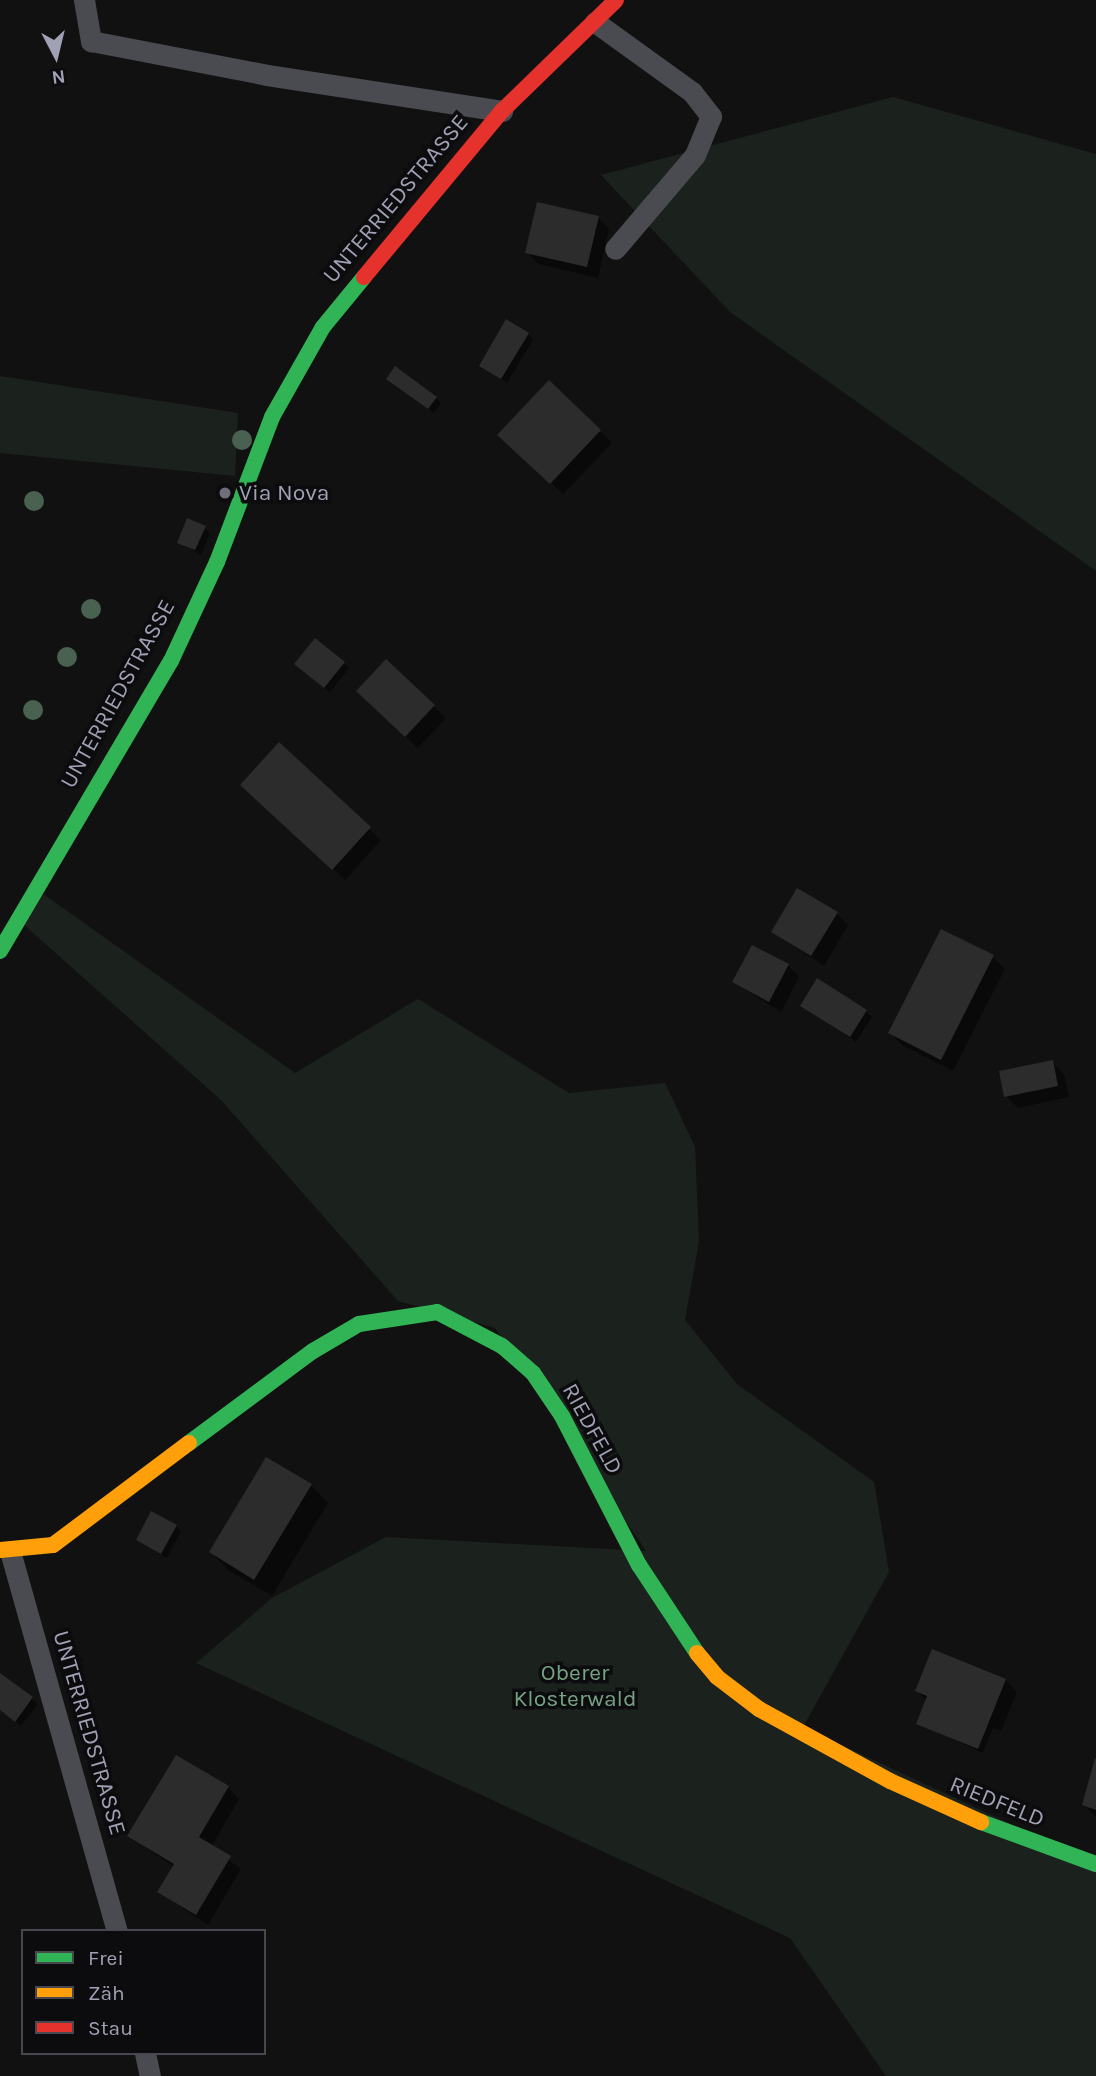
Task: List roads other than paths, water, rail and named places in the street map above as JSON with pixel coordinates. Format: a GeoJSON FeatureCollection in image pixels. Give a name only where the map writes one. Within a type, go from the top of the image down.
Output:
{"type":"FeatureCollection","features":[{"type":"Feature","properties":{"kind":"street","name":"UNTERRIEDSTRASSE"},"geometry":{"type":"LineString","coordinates":[[0,951],[171,662],[217,562],[272,417],[323,327],[502,111],[616,0]]}},
{"type":"Feature","properties":{"kind":"street","name":"RIEDFELD"},"geometry":{"type":"LineString","coordinates":[[5,1550],[53,1545],[313,1351],[359,1324],[437,1312],[502,1346],[533,1373],[562,1416],[673,1620],[717,1677],[759,1709],[890,1781],[991,1827],[1096,1864]]}},
{"type":"Feature","properties":{"kind":"lane","name":"UNTERRIEDSTRASSE"},"geometry":{"type":"LineString","coordinates":[[84,0],[91,41],[267,75],[502,111]]}},
{"type":"Feature","properties":{"kind":"lane"},"geometry":{"type":"LineString","coordinates":[[595,22],[692,92],[711,116],[695,155],[615,249]]}},
{"type":"Feature","properties":{"kind":"lane","name":"UNTERRIEDSTRASSE"},"geometry":{"type":"LineString","coordinates":[[5,1550],[116,1929]]}},
{"type":"Feature","properties":{"kind":"lane"},"geometry":{"type":"LineString","coordinates":[[145,2055],[150,2076]]}},
{"type":"Feature","properties":{"kind":"place","name":"Via Nova"},"geometry":{"type":"Point","coordinates":[225,493]}},
{"type":"Feature","properties":{"kind":"park label","name":"Oberer Klosterwald"},"geometry":{"type":"Point","coordinates":[575,1686]}}]}
